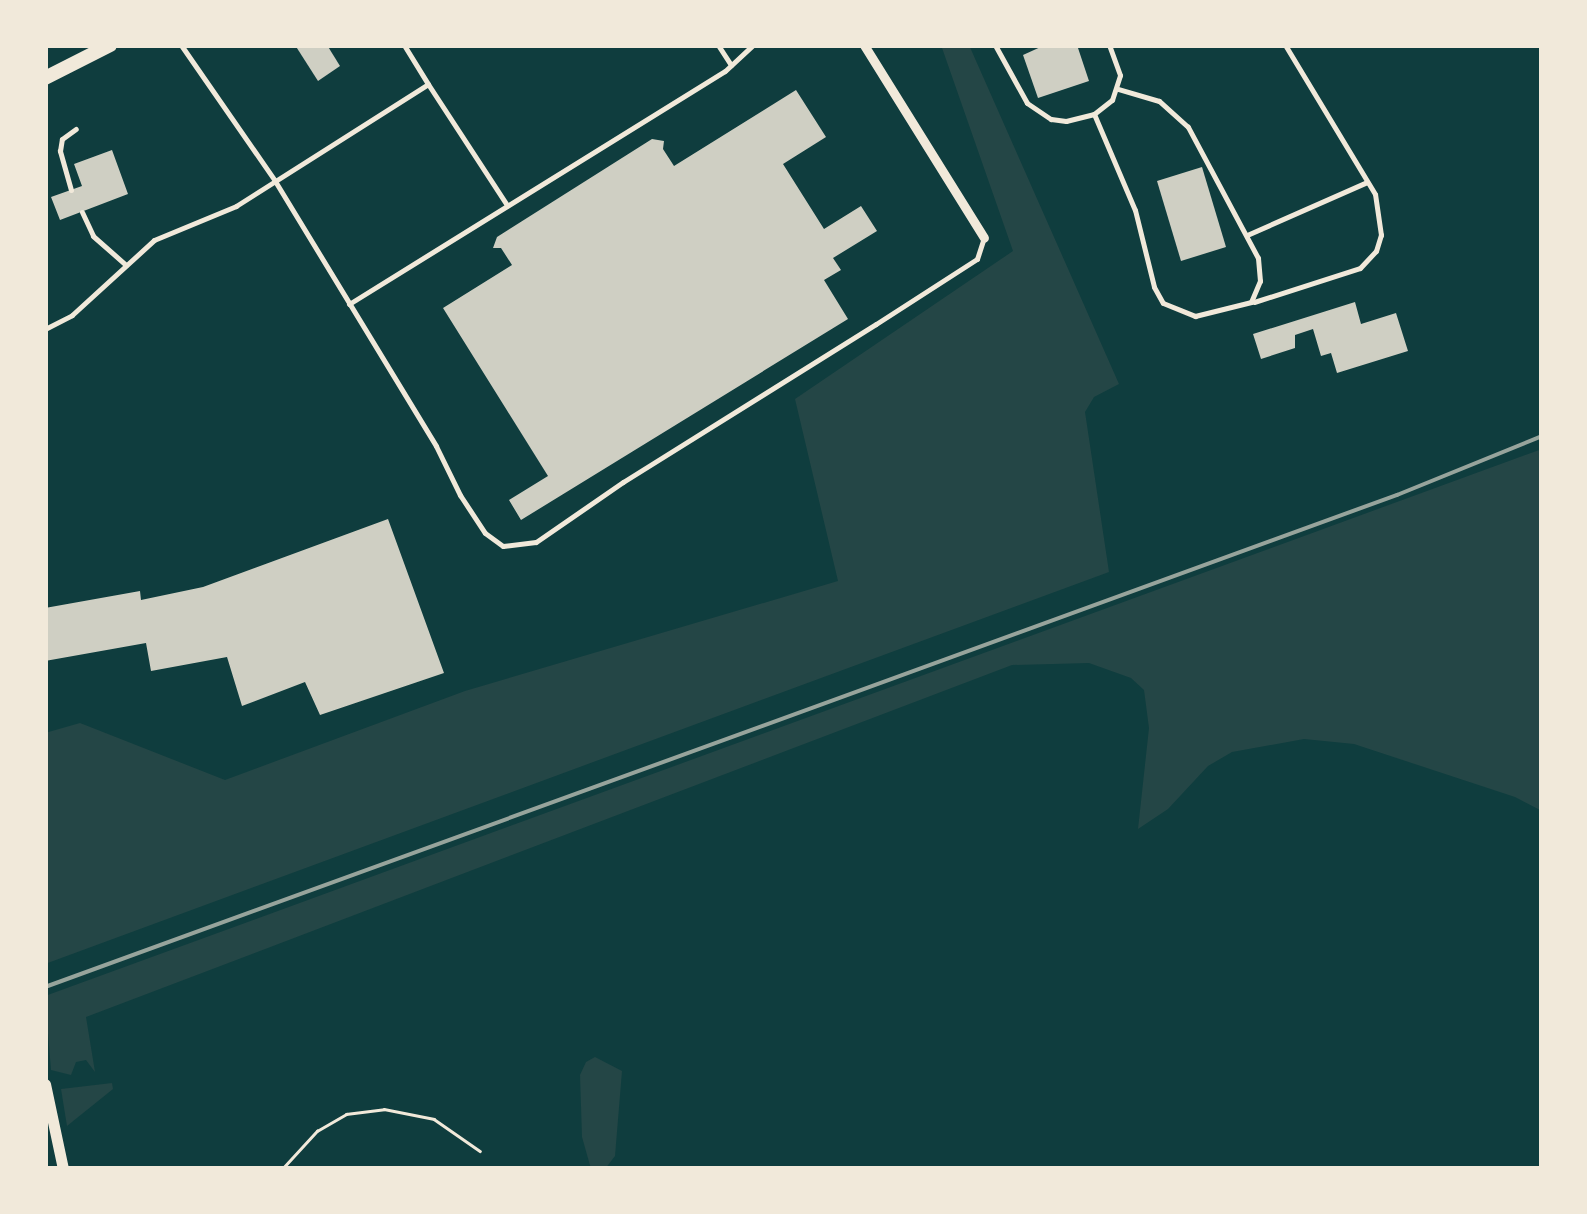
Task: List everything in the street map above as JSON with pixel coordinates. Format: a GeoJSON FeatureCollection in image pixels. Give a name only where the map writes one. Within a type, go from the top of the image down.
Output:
{"type":"FeatureCollection","features":[{"type":"Feature","properties":{"kind":"main road"},"geometry":{"type":"LineString","coordinates":[[45,78],[110,45]]}},
{"type":"Feature","properties":{"kind":"street"},"geometry":{"type":"LineString","coordinates":[[864,45],[984,238]]}},
{"type":"Feature","properties":{"kind":"street"},"geometry":{"type":"LineString","coordinates":[[45,1084],[63,1169]]}},
{"type":"Feature","properties":{"kind":"lane"},"geometry":{"type":"LineString","coordinates":[[180,45],[276,181],[485,534],[515,548],[536,542],[623,482],[977,259],[984,238]]}},
{"type":"Feature","properties":{"kind":"lane"},"geometry":{"type":"LineString","coordinates":[[404,45],[507,205]]}},
{"type":"Feature","properties":{"kind":"lane"},"geometry":{"type":"LineString","coordinates":[[718,45],[732,65]]}},
{"type":"Feature","properties":{"kind":"lane"},"geometry":{"type":"LineString","coordinates":[[349,304],[732,65],[753,45]]}},
{"type":"Feature","properties":{"kind":"lane"},"geometry":{"type":"LineString","coordinates":[[995,45],[1018,91],[1039,113],[1066,120],[1094,114],[1118,89],[1118,63],[1109,45]]}},
{"type":"Feature","properties":{"kind":"lane"},"geometry":{"type":"LineString","coordinates":[[1094,114],[1135,210],[1154,287],[1163,303],[1183,315],[1195,316],[1353,271],[1369,260],[1382,220],[1367,182],[1285,45]]}},
{"type":"Feature","properties":{"kind":"lane"},"geometry":{"type":"LineString","coordinates":[[45,329],[72,315],[170,230],[236,206],[428,84]]}},
{"type":"Feature","properties":{"kind":"lane"},"geometry":{"type":"LineString","coordinates":[[1118,89],[1159,101],[1183,120],[1247,236],[1260,270],[1251,302]]}},
{"type":"Feature","properties":{"kind":"lane"},"geometry":{"type":"LineString","coordinates":[[71,190],[60,151],[62,138],[76,129]]}},
{"type":"Feature","properties":{"kind":"lane"},"geometry":{"type":"LineString","coordinates":[[1247,236],[1367,182]]}},
{"type":"Feature","properties":{"kind":"lane"},"geometry":{"type":"LineString","coordinates":[[82,212],[94,236],[126,265]]}},
{"type":"Feature","properties":{"kind":"path"},"geometry":{"type":"LineString","coordinates":[[282,1169],[317,1130],[346,1114],[384,1109],[434,1118],[480,1150]]}},
{"type":"Feature","properties":{"kind":"shaded area"},"geometry":{"type":"Polygon","coordinates":[[[941,45],[969,45],[1119,384],[1094,397],[1085,412],[1109,572],[45,964],[45,733],[80,723],[225,780],[465,691],[838,581],[795,399],[1013,251],[941,45]]]}},
{"type":"Feature","properties":{"kind":"shaded area"},"geometry":{"type":"Polygon","coordinates":[[[1542,449],[1542,811],[1515,797],[1354,744],[1304,739],[1232,752],[1208,766],[1168,809],[1138,829],[1149,728],[1144,690],[1131,678],[1089,663],[1012,665],[86,1017],[95,1072],[86,1060],[76,1062],[71,1075],[51,1070],[45,996],[1542,449]]]}},
{"type":"Feature","properties":{"kind":"shaded area"},"geometry":{"type":"Polygon","coordinates":[[[595,1057],[622,1071],[615,1156],[605,1169],[591,1169],[582,1137],[580,1075],[586,1062],[595,1057]]]}},
{"type":"Feature","properties":{"kind":"shaded area"},"geometry":{"type":"Polygon","coordinates":[[[112,1083],[113,1089],[67,1126],[61,1089],[112,1083]]]}},
{"type":"Feature","properties":{"kind":"building"},"geometry":{"type":"Polygon","coordinates":[[[295,45],[327,45],[340,66],[318,81],[295,45]]]}},
{"type":"Feature","properties":{"kind":"building"},"geometry":{"type":"Polygon","coordinates":[[[1045,45],[1077,45],[1089,81],[1038,98],[1023,55],[1045,45]]]}},
{"type":"Feature","properties":{"kind":"building"},"geometry":{"type":"Polygon","coordinates":[[[796,90],[826,137],[783,164],[824,229],[861,206],[877,231],[833,258],[841,270],[824,280],[848,319],[521,520],[509,500],[548,476],[443,308],[512,265],[501,248],[493,248],[497,237],[652,139],[664,141],[663,149],[674,166],[796,90]]]}},
{"type":"Feature","properties":{"kind":"building"},"geometry":{"type":"Polygon","coordinates":[[[112,150],[128,194],[60,220],[51,197],[82,186],[74,164],[112,150]]]}},
{"type":"Feature","properties":{"kind":"building"},"geometry":{"type":"Polygon","coordinates":[[[1202,167],[1226,247],[1181,261],[1157,181],[1202,167]]]}},
{"type":"Feature","properties":{"kind":"building"},"geometry":{"type":"Polygon","coordinates":[[[1355,302],[1361,324],[1396,313],[1408,351],[1337,373],[1331,353],[1321,356],[1313,329],[1295,335],[1295,348],[1261,359],[1253,334],[1355,302]]]}},
{"type":"Feature","properties":{"kind":"building"},"geometry":{"type":"Polygon","coordinates":[[[388,519],[444,673],[320,715],[305,682],[242,706],[227,657],[151,671],[146,643],[45,661],[45,608],[140,591],[141,600],[203,587],[388,519]]]}},
{"type":"Feature","properties":{"kind":"railway"},"geometry":{"type":"LineString","coordinates":[[45,987],[1397,495],[1542,436]]}}]}
